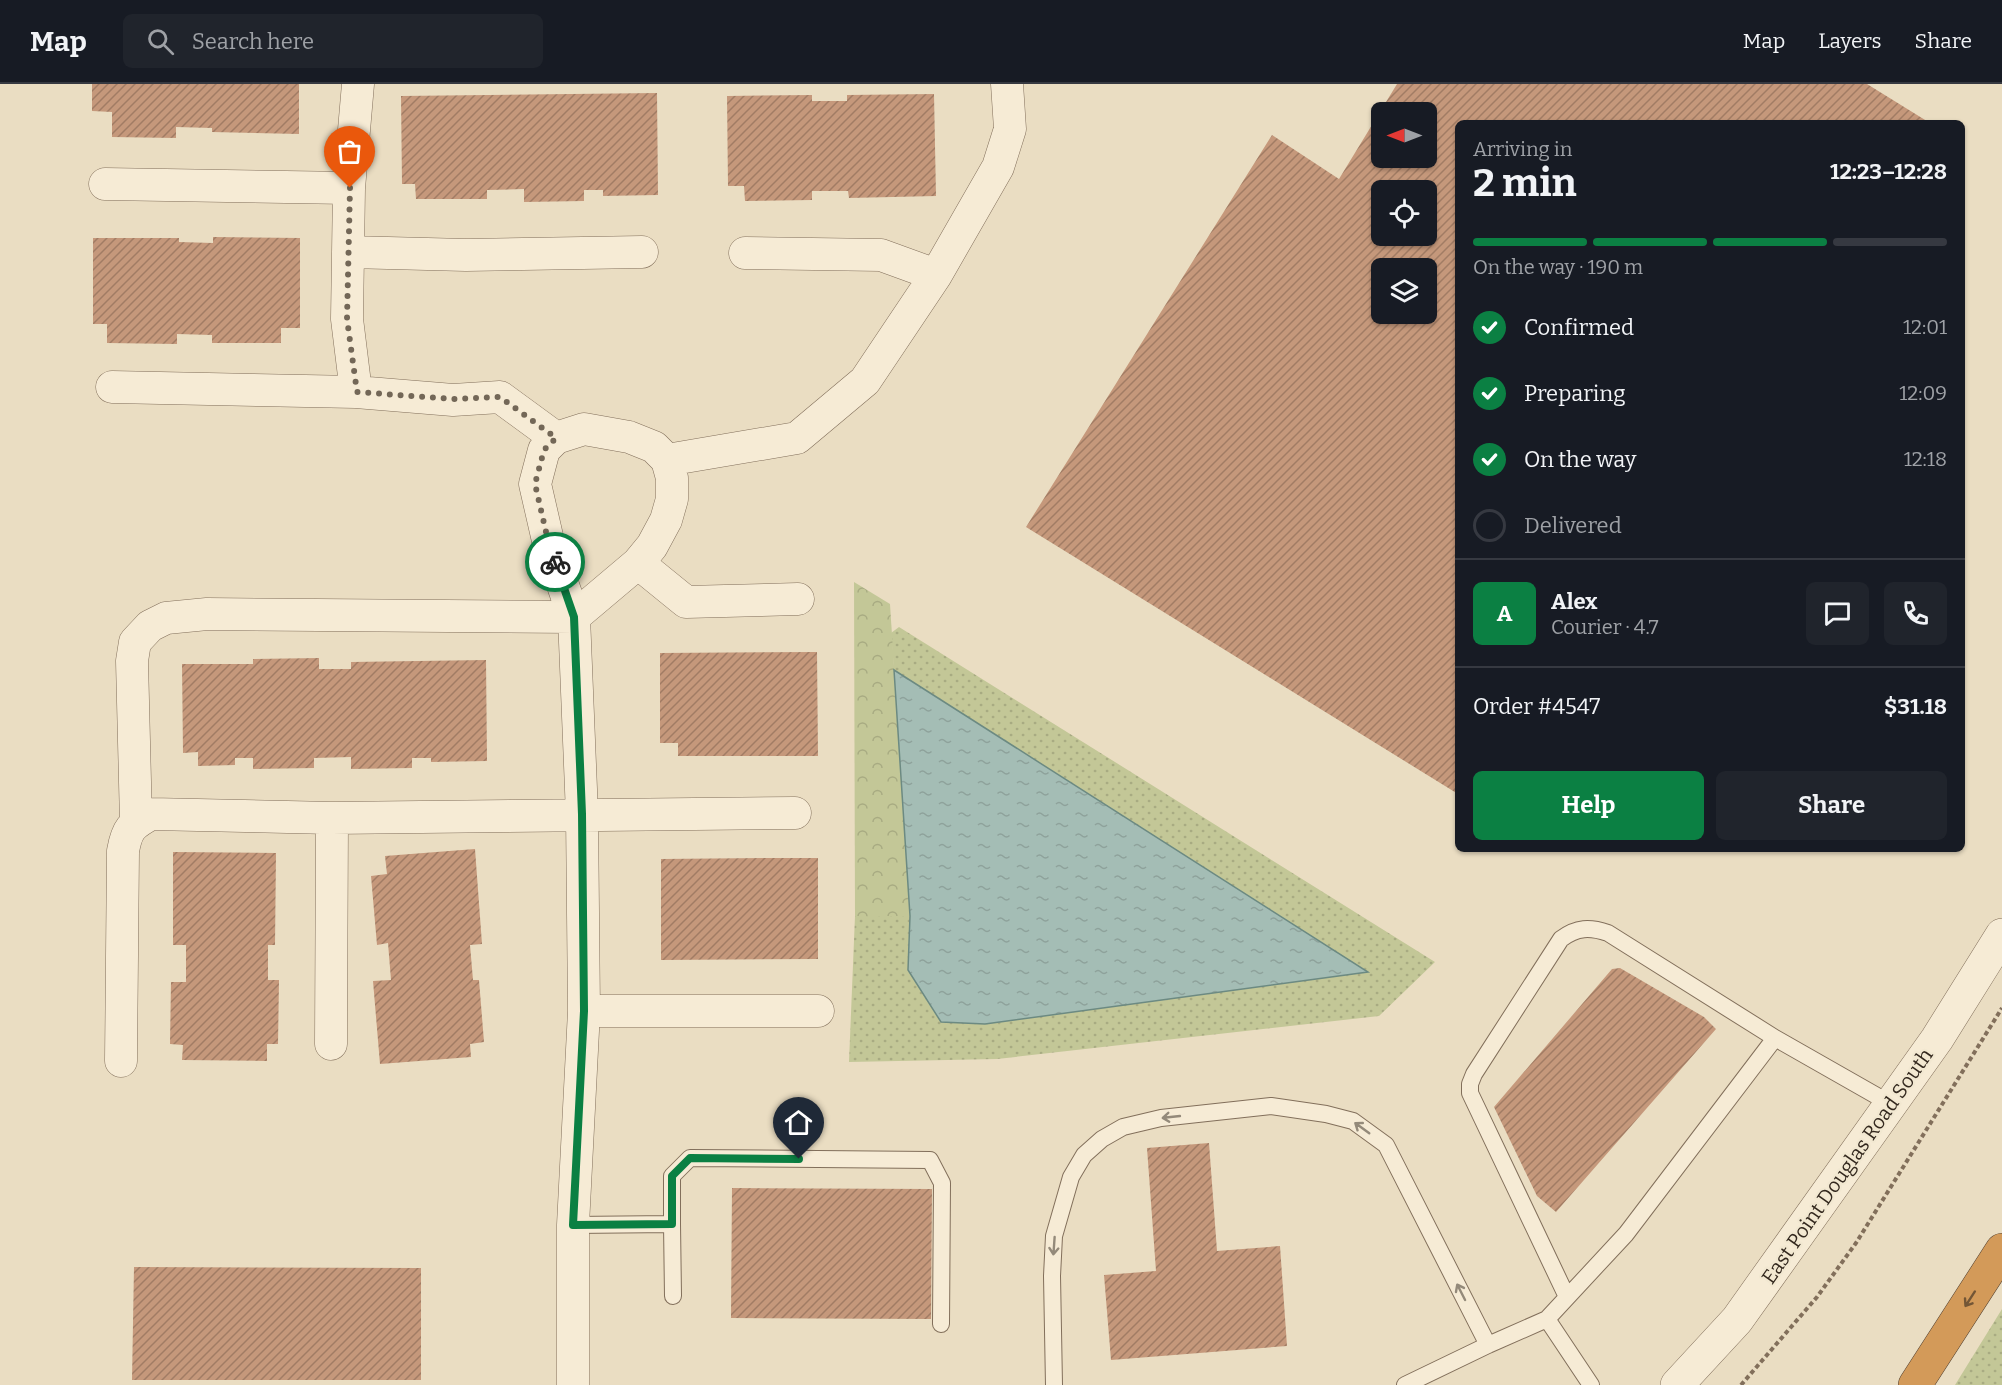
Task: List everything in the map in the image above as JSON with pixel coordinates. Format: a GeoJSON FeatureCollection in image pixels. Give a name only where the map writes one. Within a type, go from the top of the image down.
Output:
{"type":"FeatureCollection","features":[{"type":"Feature","properties":{"kind":"highway"},"geometry":{"type":"LineString","coordinates":[[1915,1385],[2002,1250]]}},
{"type":"Feature","properties":{"kind":"street"},"geometry":{"type":"LineString","coordinates":[[357,392],[347,319],[350,188],[358,84]]}},
{"type":"Feature","properties":{"kind":"street"},"geometry":{"type":"LineString","coordinates":[[667,460],[797,438],[865,381],[936,275],[998,168],[1010,129],[1012,88]]}},
{"type":"Feature","properties":{"kind":"street"},"geometry":{"type":"LineString","coordinates":[[105,184],[350,188]]}},
{"type":"Feature","properties":{"kind":"street"},"geometry":{"type":"LineString","coordinates":[[350,252],[466,255],[642,252]]}},
{"type":"Feature","properties":{"kind":"street"},"geometry":{"type":"LineString","coordinates":[[745,254],[881,255],[936,275]]}},
{"type":"Feature","properties":{"kind":"street"},"geometry":{"type":"LineString","coordinates":[[112,387],[357,392],[453,399],[500,397],[556,438]]}},
{"type":"Feature","properties":{"kind":"street"},"geometry":{"type":"LineString","coordinates":[[136,822],[132,661],[135,642],[150,626],[166,618],[207,614],[574,617],[638,562],[652,546],[666,520],[672,499],[672,478],[667,460],[654,447],[629,436],[584,429],[556,438],[544,450],[535,484],[549,545],[574,617],[582,814],[584,1011],[573,1225],[573,1385]]}},
{"type":"Feature","properties":{"kind":"street"},"geometry":{"type":"LineString","coordinates":[[638,562],[686,602],[798,599]]}},
{"type":"Feature","properties":{"kind":"street"},"geometry":{"type":"LineString","coordinates":[[122,1060],[123,851],[126,835],[136,822],[151,814],[332,818],[795,813]]}},
{"type":"Feature","properties":{"kind":"street"},"geometry":{"type":"LineString","coordinates":[[331,1044],[332,818]]}},
{"type":"Feature","properties":{"kind":"street","name":"East Point Douglas Road South"},"geometry":{"type":"LineString","coordinates":[[1677,1385],[1737,1320],[1937,1039],[2002,935]]}},
{"type":"Feature","properties":{"kind":"street"},"geometry":{"type":"LineString","coordinates":[[584,1011],[818,1011]]}},
{"type":"Feature","properties":{"kind":"lane"},"geometry":{"type":"LineString","coordinates":[[1567,1297],[1470,1093],[1470,1084],[1474,1074],[1561,939],[1569,933],[1581,928],[1593,928],[1608,933],[1775,1038],[1890,1104]]}},
{"type":"Feature","properties":{"kind":"lane"},"geometry":{"type":"LineString","coordinates":[[1405,1385],[1547,1319],[1626,1234],[1775,1038]]}},
{"type":"Feature","properties":{"kind":"lane"},"geometry":{"type":"LineString","coordinates":[[1054,1385],[1052,1276],[1054,1236],[1071,1177],[1084,1155],[1102,1139],[1123,1127],[1161,1118],[1270,1106],[1326,1114],[1353,1121],[1386,1145],[1488,1345]]}},
{"type":"Feature","properties":{"kind":"lane"},"geometry":{"type":"LineString","coordinates":[[673,1296],[672,1176],[690,1158],[930,1160],[942,1183],[941,1324]]}},
{"type":"Feature","properties":{"kind":"lane"},"geometry":{"type":"LineString","coordinates":[[573,1225],[672,1224]]}},
{"type":"Feature","properties":{"kind":"lane"},"geometry":{"type":"LineString","coordinates":[[1547,1319],[1591,1385]]}},
{"type":"Feature","properties":{"kind":"path"},"geometry":{"type":"LineString","coordinates":[[1741,1385],[1817,1297],[1856,1243],[2002,1008]]}},
{"type":"Feature","properties":{"kind":"green space"},"geometry":{"type":"Polygon","coordinates":[[[854,582],[890,604],[910,916],[855,916],[854,582]]]}},
{"type":"Feature","properties":{"kind":"green space"},"geometry":{"type":"Polygon","coordinates":[[[899,627],[1435,962],[1379,1016],[997,1059],[849,1062],[855,916],[910,916],[908,970],[985,1024],[1367,972],[894,670],[891,633],[899,627]]]}},
{"type":"Feature","properties":{"kind":"green space"},"geometry":{"type":"Polygon","coordinates":[[[2002,1309],[2002,1385],[1955,1385],[2002,1309]]]}},
{"type":"Feature","properties":{"kind":"water"},"geometry":{"type":"Polygon","coordinates":[[[894,670],[1368,972],[985,1024],[941,1022],[908,970],[910,916],[894,670]]]}},
{"type":"Feature","properties":{"kind":"building"},"geometry":{"type":"Polygon","coordinates":[[[92,84],[299,84],[299,134],[212,132],[212,128],[176,127],[176,138],[112,137],[112,112],[92,111],[92,84]]]}},
{"type":"Feature","properties":{"kind":"building"},"geometry":{"type":"Polygon","coordinates":[[[1397,84],[1867,84],[1925,120],[1455,120],[1455,792],[1026,527],[1272,135],[1339,179],[1371,127],[1371,168],[1437,168],[1437,102],[1386,102],[1397,84]]]}},
{"type":"Feature","properties":{"kind":"building"},"geometry":{"type":"Polygon","coordinates":[[[657,93],[658,195],[603,196],[603,190],[584,190],[584,201],[524,202],[524,189],[487,190],[487,199],[416,199],[415,184],[402,184],[401,96],[657,93]]]}},
{"type":"Feature","properties":{"kind":"building"},"geometry":{"type":"Polygon","coordinates":[[[934,94],[936,196],[849,198],[848,191],[812,191],[812,200],[745,201],[744,186],[728,186],[727,96],[812,95],[812,101],[847,101],[847,95],[934,94]]]}},
{"type":"Feature","properties":{"kind":"building"},"geometry":{"type":"Polygon","coordinates":[[[213,237],[300,238],[300,328],[281,328],[281,343],[212,343],[212,335],[177,334],[177,344],[107,343],[107,324],[93,324],[93,238],[179,238],[179,242],[213,243],[213,237]]]}},
{"type":"Feature","properties":{"kind":"building"},"geometry":{"type":"Polygon","coordinates":[[[817,652],[818,756],[678,756],[678,743],[660,743],[660,653],[817,652]]]}},
{"type":"Feature","properties":{"kind":"building"},"geometry":{"type":"Polygon","coordinates":[[[319,658],[319,669],[351,669],[351,662],[486,660],[487,761],[431,762],[431,758],[412,758],[412,768],[351,769],[351,757],[314,758],[314,768],[253,769],[253,758],[235,758],[235,765],[198,766],[198,752],[183,753],[182,664],[253,664],[253,659],[319,658]]]}},
{"type":"Feature","properties":{"kind":"building"},"geometry":{"type":"Polygon","coordinates":[[[475,849],[482,944],[470,945],[473,980],[479,980],[484,1042],[470,1044],[471,1057],[380,1064],[373,981],[391,980],[388,943],[377,945],[371,876],[387,874],[385,856],[475,849]]]}},
{"type":"Feature","properties":{"kind":"building"},"geometry":{"type":"Polygon","coordinates":[[[173,852],[276,853],[275,945],[268,945],[268,980],[279,980],[278,1044],[267,1044],[267,1061],[182,1060],[183,1045],[170,1044],[171,982],[186,982],[186,945],[173,945],[173,852]]]}},
{"type":"Feature","properties":{"kind":"building"},"geometry":{"type":"Polygon","coordinates":[[[818,858],[818,959],[661,960],[661,859],[818,858]]]}},
{"type":"Feature","properties":{"kind":"building"},"geometry":{"type":"Polygon","coordinates":[[[1620,968],[1704,1017],[1716,1029],[1556,1212],[1537,1196],[1494,1107],[1612,969],[1620,968]]]}},
{"type":"Feature","properties":{"kind":"building"},"geometry":{"type":"Polygon","coordinates":[[[1209,1143],[1217,1251],[1280,1246],[1287,1346],[1111,1360],[1104,1275],[1156,1271],[1147,1148],[1209,1143]]]}},
{"type":"Feature","properties":{"kind":"building"},"geometry":{"type":"Polygon","coordinates":[[[732,1188],[932,1189],[931,1319],[731,1318],[732,1188]]]}},
{"type":"Feature","properties":{"kind":"building"},"geometry":{"type":"Polygon","coordinates":[[[134,1267],[421,1268],[421,1380],[132,1380],[134,1267]]]}},
{"type":"Feature","properties":{"kind":"way so far"},"geometry":{"type":"LineString","coordinates":[[350,188],[347,319],[357,392],[453,399],[500,397],[556,438],[544,450],[535,484],[555,562]]}},
{"type":"Feature","properties":{"kind":"route"},"geometry":{"type":"LineString","coordinates":[[555,562],[574,617],[582,814],[584,1011],[573,1225],[672,1224],[672,1176],[690,1158],[799,1159]]}}]}
